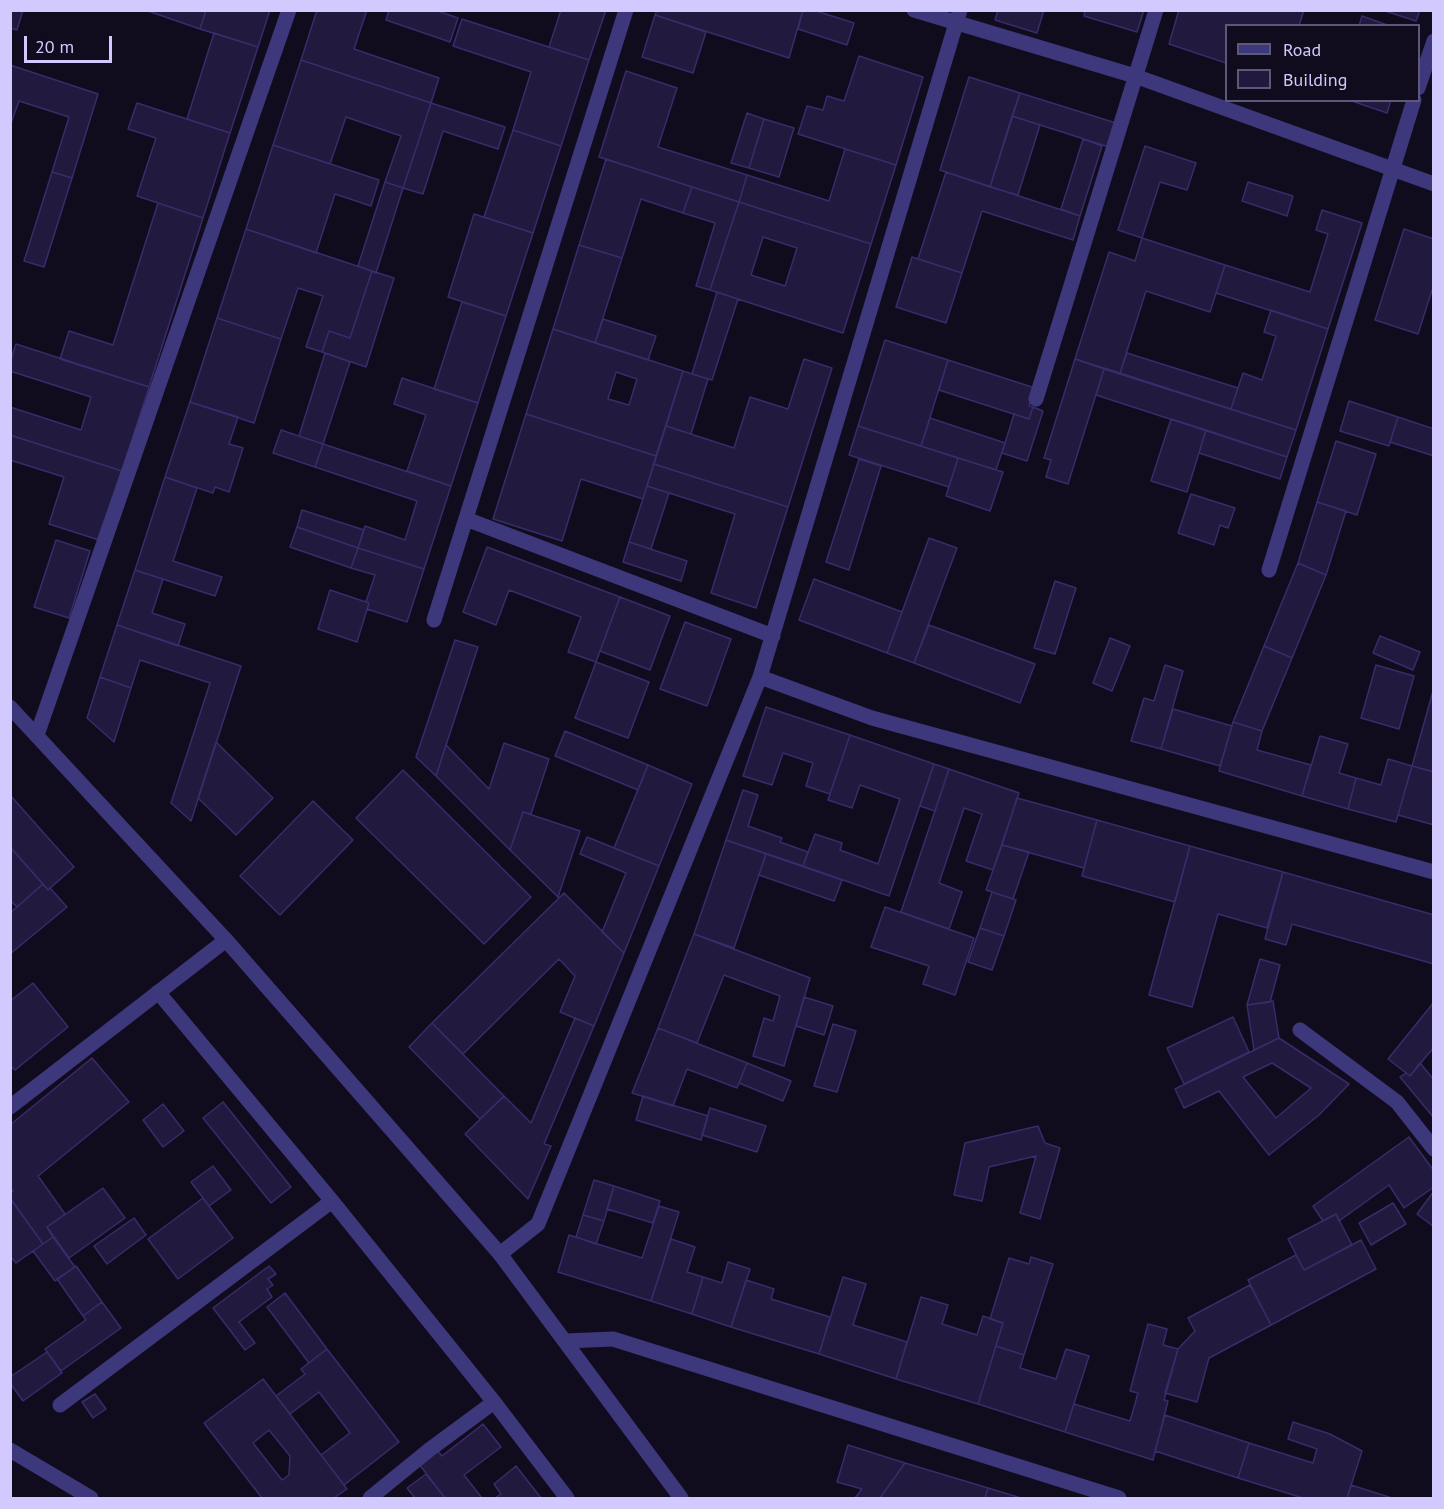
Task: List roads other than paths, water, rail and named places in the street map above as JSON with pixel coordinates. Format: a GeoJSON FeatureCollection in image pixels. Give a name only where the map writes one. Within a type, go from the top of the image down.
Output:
{"type":"FeatureCollection","features":[{"type":"Feature","properties":{"kind":"street"},"geometry":{"type":"LineString","coordinates":[[37,735],[289,10]]}},
{"type":"Feature","properties":{"kind":"street"},"geometry":{"type":"LineString","coordinates":[[434,620],[626,10]]}},
{"type":"Feature","properties":{"kind":"street"},"geometry":{"type":"LineString","coordinates":[[914,10],[958,17],[1135,76],[1434,184]]}},
{"type":"Feature","properties":{"kind":"street"},"geometry":{"type":"LineString","coordinates":[[1036,399],[1156,10]]}},
{"type":"Feature","properties":{"kind":"street"},"geometry":{"type":"LineString","coordinates":[[500,1254],[538,1224],[760,677],[958,17]]}},
{"type":"Feature","properties":{"kind":"street"},"geometry":{"type":"LineString","coordinates":[[1420,85],[1434,41]]}},
{"type":"Feature","properties":{"kind":"street"},"geometry":{"type":"LineString","coordinates":[[1269,570],[1413,102]]}},
{"type":"Feature","properties":{"kind":"street"},"geometry":{"type":"LineString","coordinates":[[466,519],[773,636]]}},
{"type":"Feature","properties":{"kind":"street"},"geometry":{"type":"LineString","coordinates":[[760,677],[872,718],[1434,872]]}},
{"type":"Feature","properties":{"kind":"street"},"geometry":{"type":"LineString","coordinates":[[10,706],[226,940],[500,1254],[681,1498]]}},
{"type":"Feature","properties":{"kind":"street"},"geometry":{"type":"LineString","coordinates":[[10,1107],[226,940]]}},
{"type":"Feature","properties":{"kind":"street"},"geometry":{"type":"LineString","coordinates":[[158,992],[332,1201],[494,1402],[567,1498]]}},
{"type":"Feature","properties":{"kind":"street"},"geometry":{"type":"LineString","coordinates":[[1300,1030],[1397,1102],[1434,1149]]}},
{"type":"Feature","properties":{"kind":"street"},"geometry":{"type":"LineString","coordinates":[[60,1405],[332,1201]]}},
{"type":"Feature","properties":{"kind":"street"},"geometry":{"type":"LineString","coordinates":[[566,1341],[613,1339],[1119,1498]]}},
{"type":"Feature","properties":{"kind":"street"},"geometry":{"type":"LineString","coordinates":[[370,1498],[429,1450],[494,1402]]}},
{"type":"Feature","properties":{"kind":"street"},"geometry":{"type":"LineString","coordinates":[[10,1450],[91,1498]]}}]}
